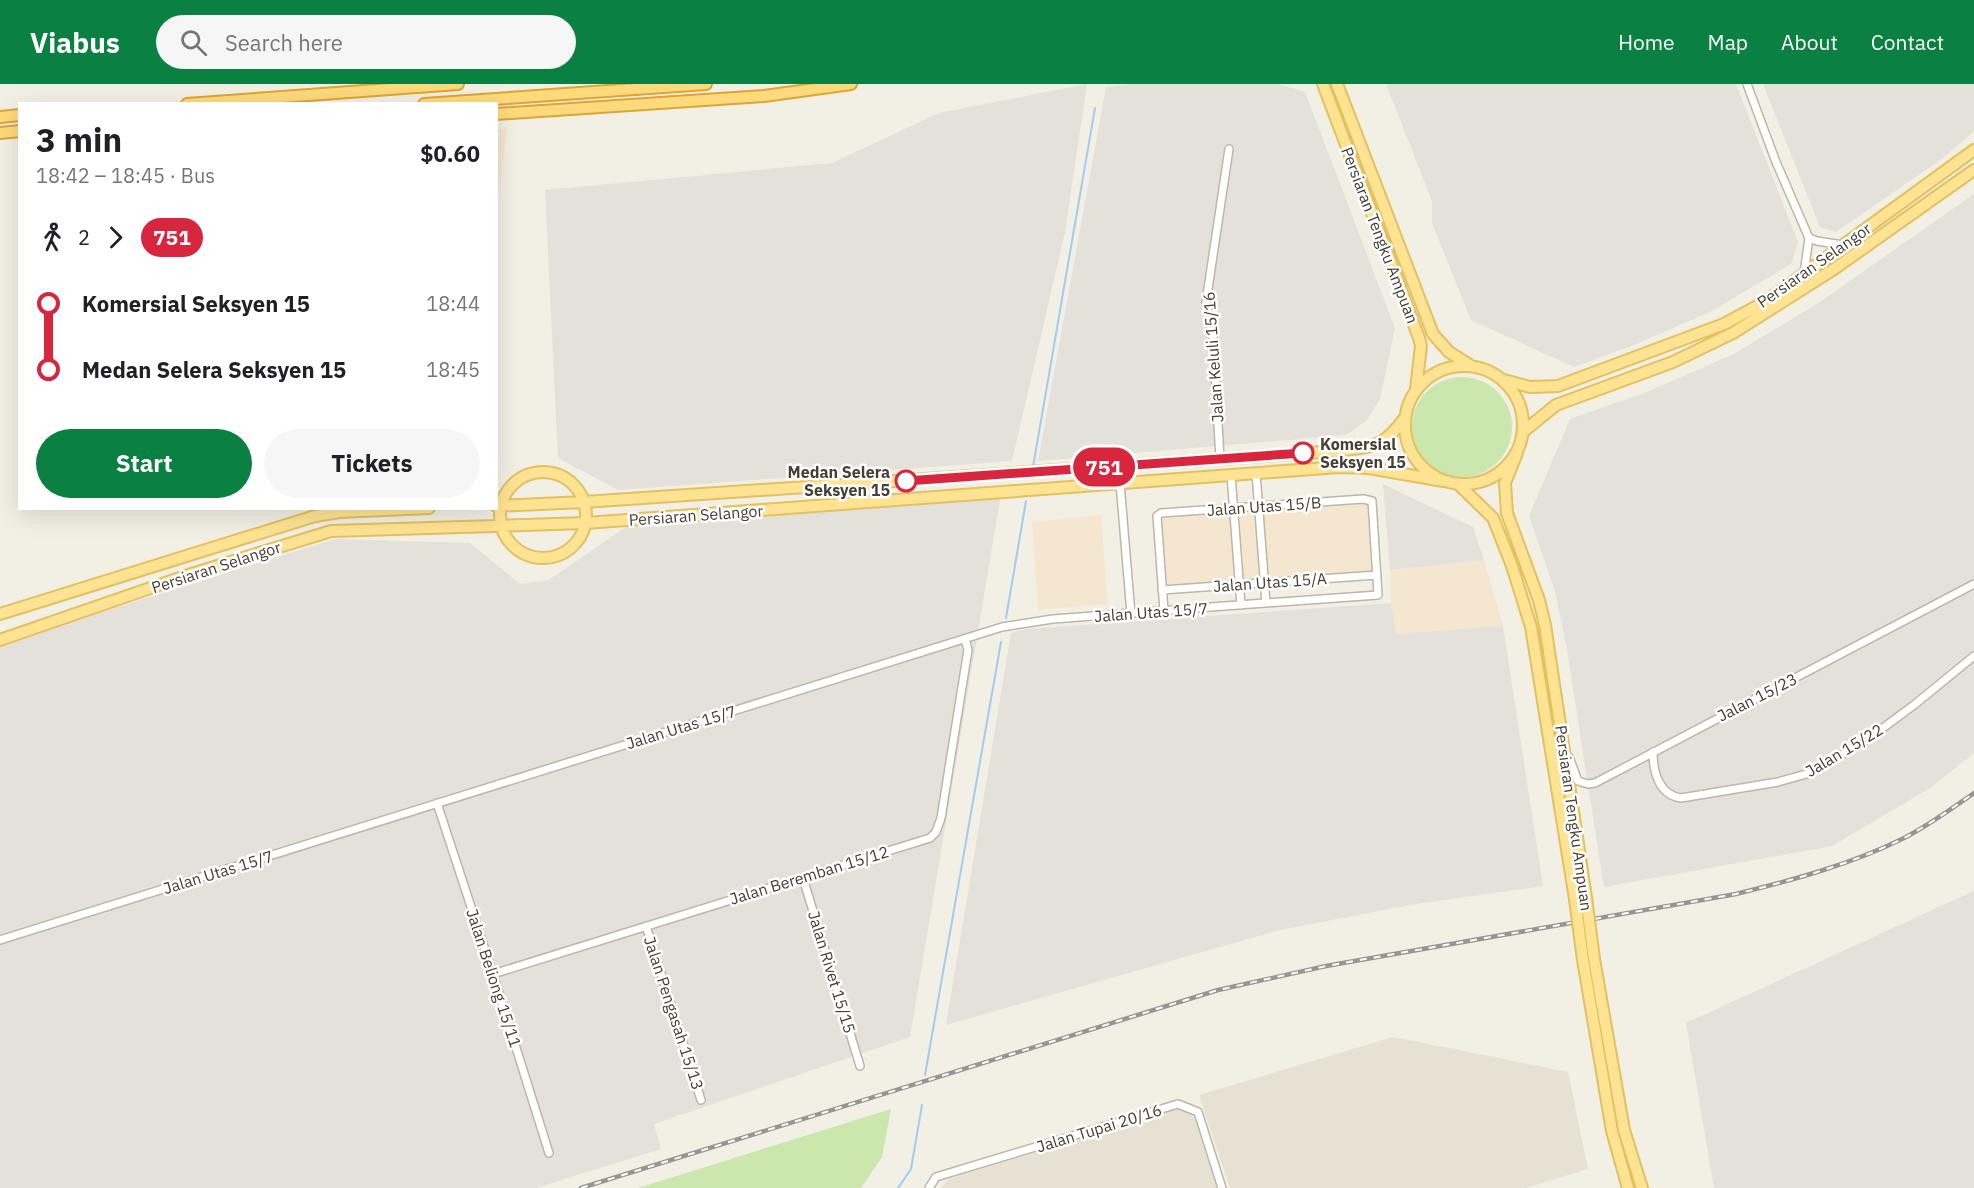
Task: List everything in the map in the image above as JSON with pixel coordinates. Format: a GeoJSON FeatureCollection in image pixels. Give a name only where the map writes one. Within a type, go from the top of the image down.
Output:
{"type":"FeatureCollection","features":[{"type":"Feature","properties":{"kind":"highway"},"geometry":{"type":"LineString","coordinates":[[214,102],[458,84]]}},
{"type":"Feature","properties":{"kind":"highway"},"geometry":{"type":"LineString","coordinates":[[452,102],[706,84]]}},
{"type":"Feature","properties":{"kind":"highway"},"geometry":{"type":"LineString","coordinates":[[764,96],[804,84]]}},
{"type":"Feature","properties":{"kind":"highway"},"geometry":{"type":"LineString","coordinates":[[498,114],[764,96],[851,84]]}},
{"type":"Feature","properties":{"kind":"highway"},"geometry":{"type":"LineString","coordinates":[[0,117],[18,115]]}},
{"type":"Feature","properties":{"kind":"highway"},"geometry":{"type":"LineString","coordinates":[[0,133],[18,131]]}},
{"type":"Feature","properties":{"kind":"main road","name":"Persiaran Tengku Ampuan"},"geometry":{"type":"LineString","coordinates":[[1323,84],[1419,338],[1421,346],[1416,389]]}},
{"type":"Feature","properties":{"kind":"main road","name":"Persiaran Tengku Ampuan"},"geometry":{"type":"LineString","coordinates":[[1337,84],[1433,334],[1449,352],[1471,366]]}},
{"type":"Feature","properties":{"kind":"main road","name":"Persiaran Selangor"},"geometry":{"type":"LineString","coordinates":[[1504,380],[1530,387],[1558,386],[1724,324],[1765,302],[1974,150]]}},
{"type":"Feature","properties":{"kind":"main road","name":"Persiaran Selangor"},"geometry":{"type":"LineString","coordinates":[[1524,431],[1556,405],[1673,362],[1733,333],[1834,269],[1974,170]]}},
{"type":"Feature","properties":{"kind":"main road"},"geometry":{"type":"LineString","coordinates":[[1450,367],[1483,368],[1504,380],[1516,395],[1522,412],[1524,431],[1517,453],[1509,465],[1498,474],[1472,484],[1443,481],[1429,474],[1409,450],[1405,435],[1404,419],[1410,399],[1416,389],[1431,375],[1450,367]]}},
{"type":"Feature","properties":{"kind":"main road","name":"Persiaran Selangor"},"geometry":{"type":"LineString","coordinates":[[498,506],[1338,451],[1375,446],[1391,437],[1404,419]]}},
{"type":"Feature","properties":{"kind":"main road","name":"Persiaran Tengku Ampuan"},"geometry":{"type":"LineString","coordinates":[[1517,453],[1505,483],[1506,506],[1539,600],[1545,625],[1563,741],[1580,898],[1612,1131],[1628,1188]]}},
{"type":"Feature","properties":{"kind":"main road","name":"Persiaran Selangor"},"geometry":{"type":"LineString","coordinates":[[0,640],[181,577],[325,532],[344,529],[586,523],[1339,467],[1369,468],[1443,481]]}},
{"type":"Feature","properties":{"kind":"main road"},"geometry":{"type":"LineString","coordinates":[[539,471],[554,473],[567,479],[578,489],[584,502],[586,523],[580,537],[571,548],[558,555],[544,558],[530,556],[517,549],[507,539],[501,526],[498,506],[514,482],[525,475],[539,471]]}},
{"type":"Feature","properties":{"kind":"main road","name":"Persiaran Tengku Ampuan"},"geometry":{"type":"LineString","coordinates":[[1458,484],[1493,518],[1526,605],[1580,898]]}},
{"type":"Feature","properties":{"kind":"main road","name":"Persiaran Selangor"},"geometry":{"type":"LineString","coordinates":[[0,614],[315,516],[340,512],[384,510]]}},
{"type":"Feature","properties":{"kind":"main road","name":"Persiaran Tengku Ampuan"},"geometry":{"type":"LineString","coordinates":[[1588,959],[1624,1130],[1642,1188]]}},
{"type":"Feature","properties":{"kind":"street"},"geometry":{"type":"LineString","coordinates":[[1746,84],[1809,238],[1804,273]]}},
{"type":"Feature","properties":{"kind":"street","name":"Jalan Keluli 15/16"},"geometry":{"type":"LineString","coordinates":[[1220,459],[1214,336],[1206,302],[1229,148]]}},
{"type":"Feature","properties":{"kind":"street"},"geometry":{"type":"LineString","coordinates":[[1809,238],[1843,245]]}},
{"type":"Feature","properties":{"kind":"street"},"geometry":{"type":"LineString","coordinates":[[1256,473],[1266,603]]}},
{"type":"Feature","properties":{"kind":"street"},"geometry":{"type":"LineString","coordinates":[[1231,475],[1241,605]]}},
{"type":"Feature","properties":{"kind":"street"},"geometry":{"type":"LineString","coordinates":[[1120,483],[1131,614]]}},
{"type":"Feature","properties":{"kind":"street","name":"Jalan Utas 15/B"},"geometry":{"type":"LineString","coordinates":[[1164,611],[1157,516],[1161,513],[1363,499],[1372,501],[1378,595]]}},
{"type":"Feature","properties":{"kind":"street","name":"Jalan Utas 15/A"},"geometry":{"type":"LineString","coordinates":[[1162,590],[1377,575]]}},
{"type":"Feature","properties":{"kind":"street","name":"Jalan 15/23"},"geometry":{"type":"LineString","coordinates":[[1563,741],[1578,781],[1588,784],[1595,783],[1974,584]]}},
{"type":"Feature","properties":{"kind":"street","name":"Jalan Utas 15/7"},"geometry":{"type":"LineString","coordinates":[[0,940],[1013,625],[1053,619],[1378,595]]}},
{"type":"Feature","properties":{"kind":"street","name":"Jalan Beremban 15/12"},"geometry":{"type":"LineString","coordinates":[[493,974],[930,838],[936,832],[941,818],[968,650],[965,639]]}},
{"type":"Feature","properties":{"kind":"street","name":"Jalan 15/22"},"geometry":{"type":"LineString","coordinates":[[1653,752],[1653,764],[1661,786],[1668,793],[1681,798],[1778,782],[1810,773],[1864,742],[1974,656]]}},
{"type":"Feature","properties":{"kind":"street","name":"Jalan Beliong 15/11"},"geometry":{"type":"LineString","coordinates":[[437,803],[549,1153]]}},
{"type":"Feature","properties":{"kind":"street","name":"Jalan Rivet 15/15"},"geometry":{"type":"LineString","coordinates":[[803,878],[860,1066]]}},
{"type":"Feature","properties":{"kind":"street","name":"Jalan Pengasah 15/13"},"geometry":{"type":"LineString","coordinates":[[646,926],[701,1100]]}},
{"type":"Feature","properties":{"kind":"street","name":"Jalan Tupai 20/16"},"geometry":{"type":"LineString","coordinates":[[929,1188],[936,1176],[1178,1104],[1198,1112],[1222,1188]]}},
{"type":"Feature","properties":{"kind":"shaded area"},"geometry":{"type":"Polygon","coordinates":[[[1087,84],[1065,232],[1012,461],[618,490],[558,458],[545,190],[832,163],[939,113],[1087,84]]]}},
{"type":"Feature","properties":{"kind":"shaded area"},"geometry":{"type":"Polygon","coordinates":[[[1129,84],[1278,84],[1305,92],[1395,328],[1380,399],[1366,421],[1346,435],[1038,461],[1106,87],[1129,84]]]}},
{"type":"Feature","properties":{"kind":"shaded area"},"geometry":{"type":"Polygon","coordinates":[[[1386,84],[1736,84],[1798,242],[1791,264],[1712,311],[1629,347],[1574,367],[1471,320],[1432,223],[1432,201],[1386,84]]]}},
{"type":"Feature","properties":{"kind":"shaded area"},"geometry":{"type":"Polygon","coordinates":[[[1763,84],[1974,84],[1974,131],[1943,158],[1836,232],[1820,227],[1763,84]]]}},
{"type":"Feature","properties":{"kind":"shaded area"},"geometry":{"type":"Polygon","coordinates":[[[498,129],[507,129],[498,194],[498,129]]]}},
{"type":"Feature","properties":{"kind":"shaded area"},"geometry":{"type":"Polygon","coordinates":[[[1974,194],[1974,753],[1930,788],[1832,846],[1604,887],[1567,650],[1555,591],[1529,516],[1570,419],[1647,392],[1734,354],[1817,304],[1974,194]]]}},
{"type":"Feature","properties":{"kind":"shaded area"},"geometry":{"type":"Polygon","coordinates":[[[1383,484],[1473,527],[1484,560],[1390,570],[1383,484]]]}},
{"type":"Feature","properties":{"kind":"shaded area"},"geometry":{"type":"Polygon","coordinates":[[[1001,494],[910,1037],[654,1124],[661,1149],[536,1188],[0,1188],[0,644],[335,539],[470,543],[520,584],[549,580],[630,524],[1001,494]]]}},
{"type":"Feature","properties":{"kind":"shaded area"},"geometry":{"type":"Polygon","coordinates":[[[1368,503],[1374,572],[1165,586],[1160,517],[1368,503]]]}},
{"type":"Feature","properties":{"kind":"shaded area"},"geometry":{"type":"Polygon","coordinates":[[[1101,515],[1108,604],[1038,610],[1032,522],[1101,515]]]}},
{"type":"Feature","properties":{"kind":"shaded area"},"geometry":{"type":"Polygon","coordinates":[[[1484,560],[1503,626],[1396,634],[1391,603],[1390,570],[1484,560]]]}},
{"type":"Feature","properties":{"kind":"shaded area"},"geometry":{"type":"Polygon","coordinates":[[[1391,603],[1396,634],[1503,626],[1543,886],[1415,904],[1280,930],[946,1025],[1011,633],[1026,629],[1391,603]]]}},
{"type":"Feature","properties":{"kind":"shaded area"},"geometry":{"type":"Polygon","coordinates":[[[1974,891],[1974,1188],[1714,1188],[1686,1023],[1974,891]]]}},
{"type":"Feature","properties":{"kind":"shaded area"},"geometry":{"type":"Polygon","coordinates":[[[1393,1037],[1568,1072],[1588,1169],[1526,1188],[1230,1188],[1199,1095],[1393,1037]]]}},
{"type":"Feature","properties":{"kind":"shaded area"},"geometry":{"type":"Polygon","coordinates":[[[1177,1109],[1195,1118],[1217,1188],[940,1188],[949,1179],[1177,1109]]]}},
{"type":"Feature","properties":{"kind":"green space"},"geometry":{"type":"Polygon","coordinates":[[[1462,377],[1481,381],[1497,392],[1508,408],[1512,427],[1508,446],[1497,462],[1481,473],[1462,477],[1443,473],[1427,462],[1416,446],[1412,427],[1416,408],[1427,392],[1443,381],[1462,377]]]}},
{"type":"Feature","properties":{"kind":"green space"},"geometry":{"type":"Polygon","coordinates":[[[891,1109],[882,1157],[861,1188],[638,1188],[891,1109]]]}},
{"type":"Feature","properties":{"kind":"waterway"},"geometry":{"type":"LineString","coordinates":[[1033,467],[1095,108]]}},
{"type":"Feature","properties":{"kind":"waterway"},"geometry":{"type":"LineString","coordinates":[[1006,618],[1026,501]]}},
{"type":"Feature","properties":{"kind":"waterway"},"geometry":{"type":"LineString","coordinates":[[925,1075],[1001,642]]}},
{"type":"Feature","properties":{"kind":"waterway"},"geometry":{"type":"LineString","coordinates":[[898,1188],[911,1169],[922,1105]]}},
{"type":"Feature","properties":{"kind":"railway"},"geometry":{"type":"LineString","coordinates":[[581,1188],[1218,990],[1326,966],[1736,894],[1800,877],[1864,856],[1904,838],[1974,793]]}},
{"type":"Feature","properties":{"kind":"bus line","name":"751"},"geometry":{"type":"LineString","coordinates":[[906,481],[1303,453]]}},
{"type":"Feature","properties":{"kind":"place","name":"Komersial Seksyen 15"},"geometry":{"type":"Point","coordinates":[1303,453]}},
{"type":"Feature","properties":{"kind":"place","name":"Medan Selera Seksyen 15"},"geometry":{"type":"Point","coordinates":[906,481]}}]}
